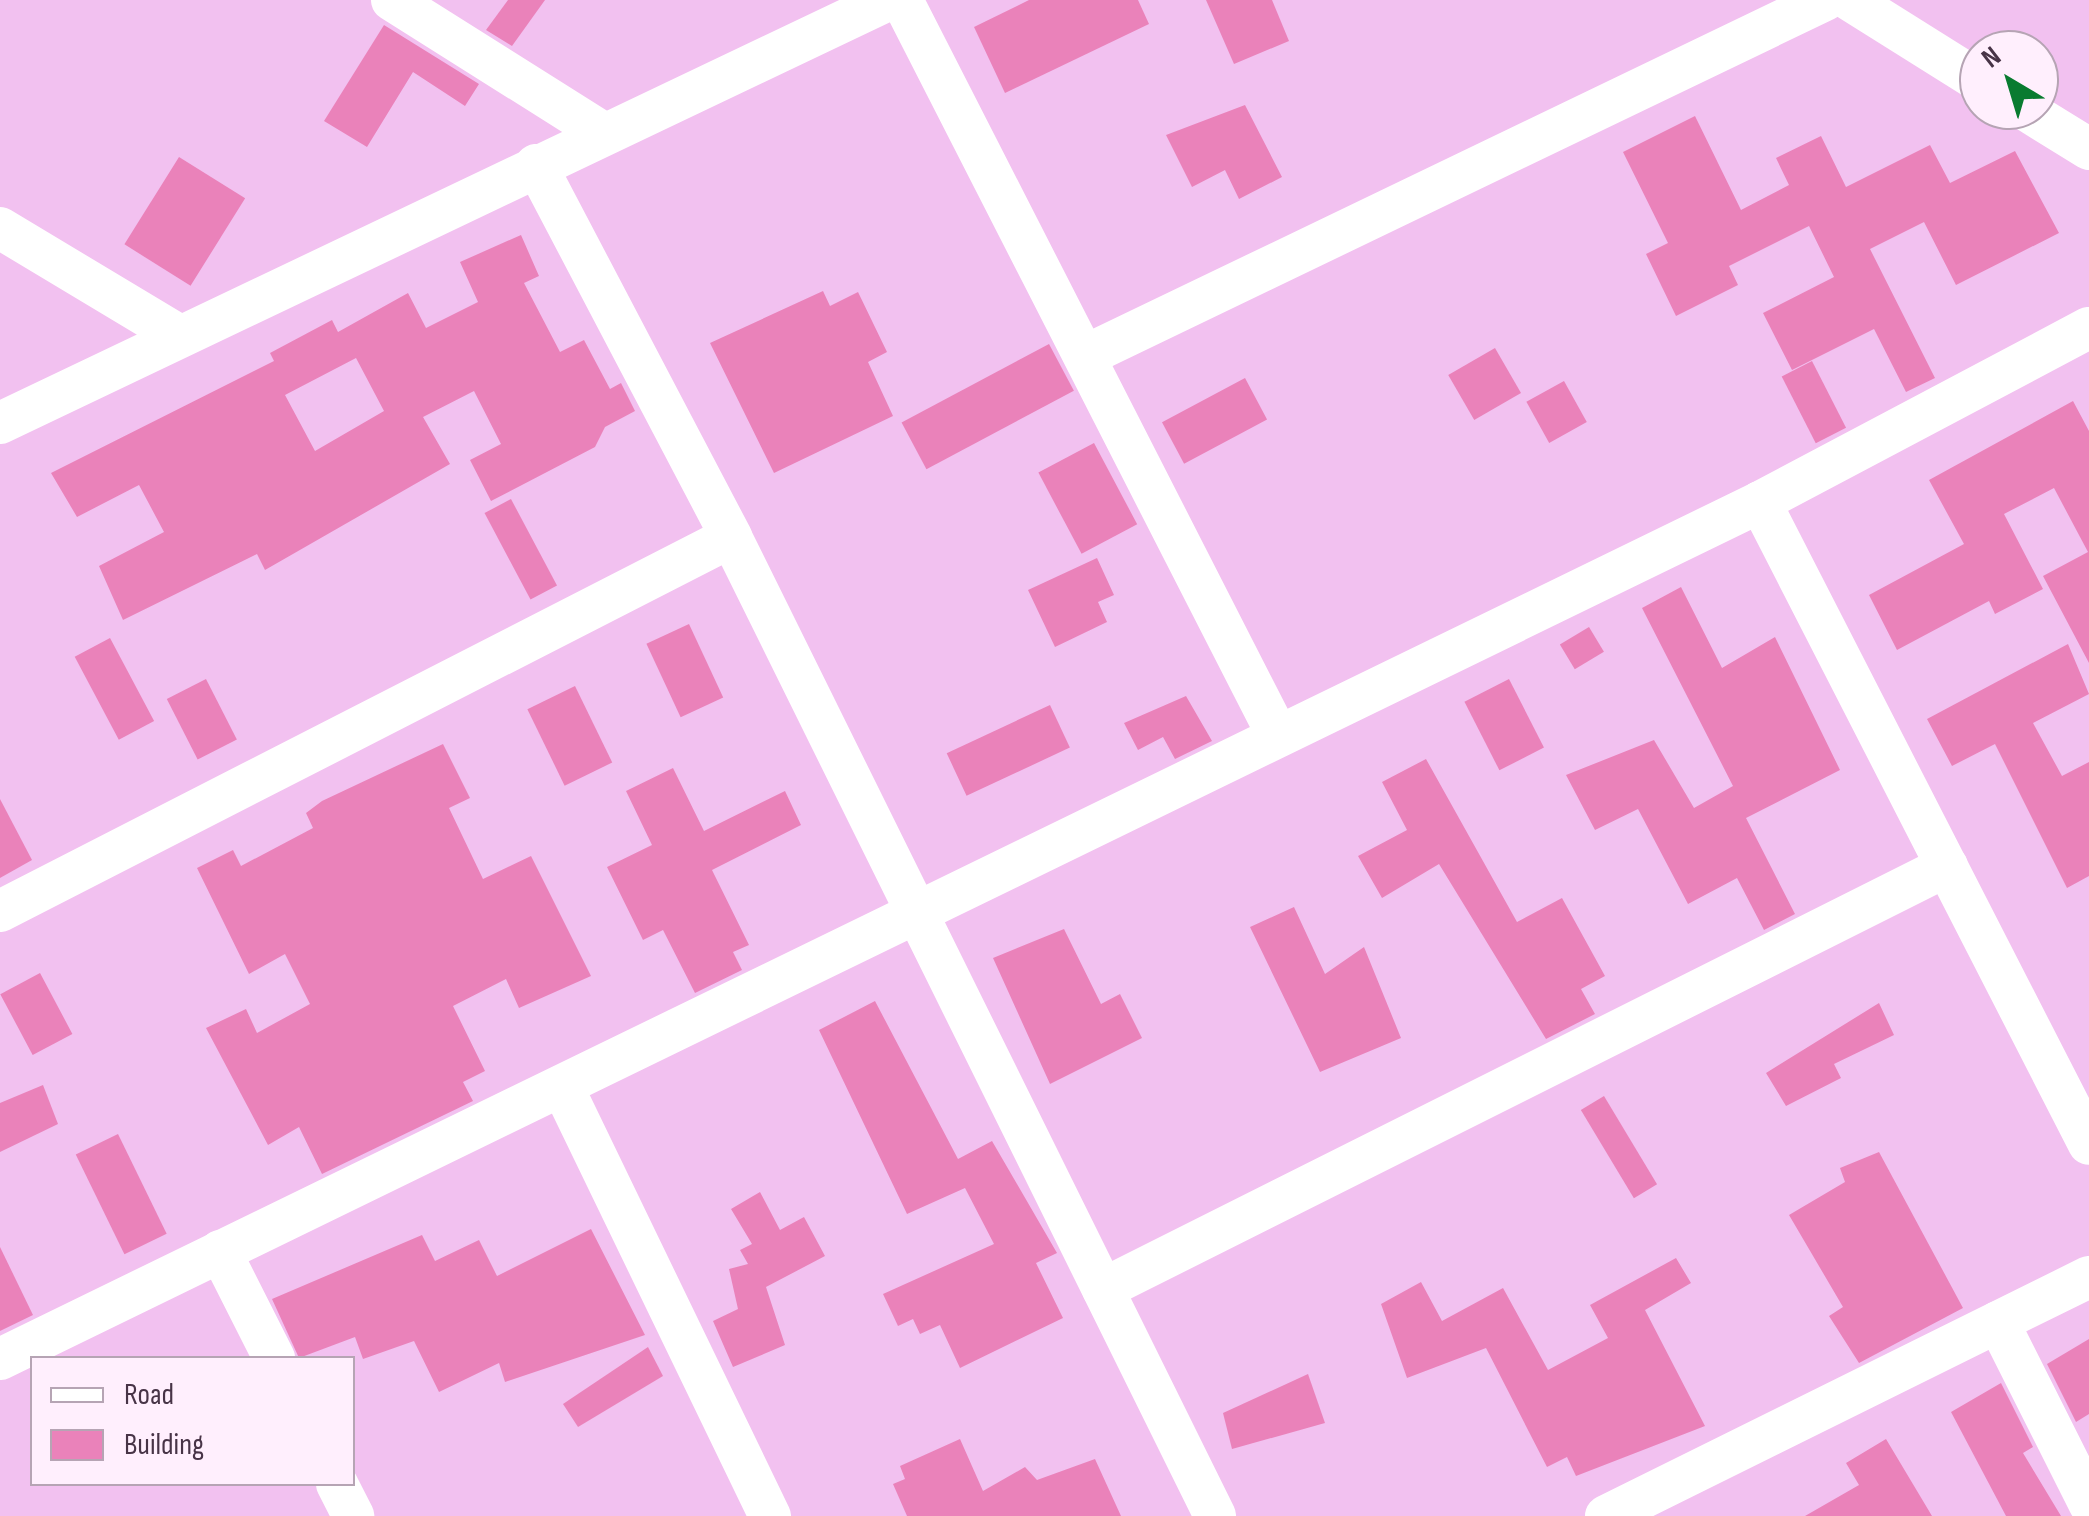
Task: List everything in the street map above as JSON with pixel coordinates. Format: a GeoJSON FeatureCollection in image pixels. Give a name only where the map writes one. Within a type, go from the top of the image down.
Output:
{"type":"FeatureCollection","features":[{"type":"Feature","properties":{"kind":"street"},"geometry":{"type":"LineString","coordinates":[[392,0],[603,133]]}},
{"type":"Feature","properties":{"kind":"street"},"geometry":{"type":"LineString","coordinates":[[0,423],[174,333],[888,0]]}},
{"type":"Feature","properties":{"kind":"street"},"geometry":{"type":"LineString","coordinates":[[902,0],[1089,354],[1277,734]]}},
{"type":"Feature","properties":{"kind":"street"},"geometry":{"type":"LineString","coordinates":[[1089,354],[1825,0]]}},
{"type":"Feature","properties":{"kind":"street"},"geometry":{"type":"LineString","coordinates":[[1850,0],[1959,68]]}},
{"type":"Feature","properties":{"kind":"street"},"geometry":{"type":"LineString","coordinates":[[2058,130],[2089,149]]}},
{"type":"Feature","properties":{"kind":"street"},"geometry":{"type":"LineString","coordinates":[[536,164],[731,537],[1215,1516]]}},
{"type":"Feature","properties":{"kind":"street"},"geometry":{"type":"LineString","coordinates":[[0,228],[174,333]]}},
{"type":"Feature","properties":{"kind":"street"},"geometry":{"type":"LineString","coordinates":[[0,1358],[918,915],[1277,734],[1760,502],[2089,328]]}},
{"type":"Feature","properties":{"kind":"street"},"geometry":{"type":"LineString","coordinates":[[1760,502],[2089,1144]]}},
{"type":"Feature","properties":{"kind":"street"},"geometry":{"type":"LineString","coordinates":[[0,911],[731,537]]}},
{"type":"Feature","properties":{"kind":"street"},"geometry":{"type":"LineString","coordinates":[[1103,1289],[1947,866]]}},
{"type":"Feature","properties":{"kind":"street"},"geometry":{"type":"LineString","coordinates":[[562,1086],[770,1516]]}},
{"type":"Feature","properties":{"kind":"street"},"geometry":{"type":"LineString","coordinates":[[220,1252],[273,1356]]}},
{"type":"Feature","properties":{"kind":"street"},"geometry":{"type":"LineString","coordinates":[[1606,1516],[2089,1277]]}},
{"type":"Feature","properties":{"kind":"street"},"geometry":{"type":"LineString","coordinates":[[1998,1322],[2089,1504]]}},
{"type":"Feature","properties":{"kind":"street"},"geometry":{"type":"LineString","coordinates":[[338,1486],[354,1516]]}},
{"type":"Feature","properties":{"kind":"building"},"geometry":{"type":"Polygon","coordinates":[[[508,0],[545,0],[512,46],[486,30],[508,0]]]}},
{"type":"Feature","properties":{"kind":"building"},"geometry":{"type":"Polygon","coordinates":[[[1029,0],[1138,0],[1149,24],[1005,93],[974,27],[1029,0]]]}},
{"type":"Feature","properties":{"kind":"building"},"geometry":{"type":"Polygon","coordinates":[[[1206,0],[1272,0],[1289,41],[1234,64],[1206,0]]]}},
{"type":"Feature","properties":{"kind":"building"},"geometry":{"type":"Polygon","coordinates":[[[384,25],[479,84],[465,106],[413,72],[367,147],[324,121],[384,25]]]}},
{"type":"Feature","properties":{"kind":"building"},"geometry":{"type":"Polygon","coordinates":[[[1245,105],[1282,177],[1239,199],[1225,170],[1192,187],[1166,135],[1245,105]]]}},
{"type":"Feature","properties":{"kind":"building"},"geometry":{"type":"Polygon","coordinates":[[[1695,116],[1741,210],[1789,185],[1776,158],[1821,136],[1846,187],[1930,145],[1950,183],[2015,151],[2059,233],[1956,285],[1924,222],[1870,249],[1935,378],[1906,392],[1874,329],[1792,370],[1763,313],[1834,277],[1809,226],[1729,266],[1738,285],[1676,316],[1646,254],[1668,243],[1623,152],[1695,116]]]}},
{"type":"Feature","properties":{"kind":"building"},"geometry":{"type":"Polygon","coordinates":[[[179,157],[245,198],[191,286],[124,244],[179,157]]]}},
{"type":"Feature","properties":{"kind":"building"},"geometry":{"type":"Polygon","coordinates":[[[521,235],[539,276],[524,283],[560,352],[584,340],[610,389],[621,383],[635,411],[605,427],[595,447],[491,501],[470,460],[501,444],[474,391],[423,417],[450,464],[265,570],[257,554],[123,620],[99,566],[164,532],[139,485],[77,517],[51,473],[274,361],[270,353],[332,320],[338,332],[408,293],[426,328],[478,302],[460,262],[521,235]],[[356,358],[285,395],[315,451],[384,411],[356,358]]]}},
{"type":"Feature","properties":{"kind":"building"},"geometry":{"type":"Polygon","coordinates":[[[823,291],[830,306],[858,292],[887,352],[868,362],[893,416],[774,473],[710,343],[823,291]]]}},
{"type":"Feature","properties":{"kind":"building"},"geometry":{"type":"Polygon","coordinates":[[[1049,344],[1074,391],[926,469],[902,422],[1049,344]]]}},
{"type":"Feature","properties":{"kind":"building"},"geometry":{"type":"Polygon","coordinates":[[[1495,348],[1521,393],[1474,420],[1448,375],[1495,348]]]}},
{"type":"Feature","properties":{"kind":"building"},"geometry":{"type":"Polygon","coordinates":[[[1812,361],[1846,428],[1816,443],[1782,376],[1812,361]]]}},
{"type":"Feature","properties":{"kind":"building"},"geometry":{"type":"Polygon","coordinates":[[[1245,378],[1267,419],[1184,464],[1162,422],[1245,378]]]}},
{"type":"Feature","properties":{"kind":"building"},"geometry":{"type":"Polygon","coordinates":[[[1564,381],[1587,422],[1549,443],[1526,402],[1564,381]]]}},
{"type":"Feature","properties":{"kind":"building"},"geometry":{"type":"Polygon","coordinates":[[[2073,401],[2089,431],[2089,663],[2043,576],[2088,552],[2054,488],[2004,514],[2043,589],[1995,614],[1989,601],[1897,650],[1869,595],[1964,544],[1929,480],[2073,401]]]}},
{"type":"Feature","properties":{"kind":"building"},"geometry":{"type":"Polygon","coordinates":[[[1094,443],[1137,524],[1082,554],[1038,473],[1094,443]]]}},
{"type":"Feature","properties":{"kind":"building"},"geometry":{"type":"Polygon","coordinates":[[[511,499],[557,586],[531,600],[485,513],[511,499]]]}},
{"type":"Feature","properties":{"kind":"building"},"geometry":{"type":"Polygon","coordinates":[[[1097,558],[1114,595],[1098,602],[1107,622],[1055,647],[1028,590],[1097,558]]]}},
{"type":"Feature","properties":{"kind":"building"},"geometry":{"type":"Polygon","coordinates":[[[1681,587],[1722,668],[1775,637],[1840,770],[1746,818],[1795,914],[1764,930],[1737,878],[1688,904],[1638,809],[1595,830],[1566,775],[1654,740],[1694,808],[1733,786],[1642,608],[1681,587]]]}},
{"type":"Feature","properties":{"kind":"building"},"geometry":{"type":"Polygon","coordinates":[[[689,624],[723,697],[681,717],[646,644],[689,624]]]}},
{"type":"Feature","properties":{"kind":"building"},"geometry":{"type":"Polygon","coordinates":[[[1589,627],[1604,652],[1575,669],[1560,645],[1589,627]]]}},
{"type":"Feature","properties":{"kind":"building"},"geometry":{"type":"Polygon","coordinates":[[[110,638],[154,721],[119,740],[75,657],[110,638]]]}},
{"type":"Feature","properties":{"kind":"building"},"geometry":{"type":"Polygon","coordinates":[[[2068,644],[2089,694],[2033,723],[2062,776],[2089,762],[2089,876],[2067,888],[1995,744],[1952,766],[1927,719],[2068,644]]]}},
{"type":"Feature","properties":{"kind":"building"},"geometry":{"type":"Polygon","coordinates":[[[206,679],[237,740],[198,760],[167,699],[206,679]]]}},
{"type":"Feature","properties":{"kind":"building"},"geometry":{"type":"Polygon","coordinates":[[[1509,679],[1544,748],[1499,770],[1464,702],[1509,679]]]}},
{"type":"Feature","properties":{"kind":"building"},"geometry":{"type":"Polygon","coordinates":[[[575,686],[612,762],[565,786],[527,709],[575,686]]]}},
{"type":"Feature","properties":{"kind":"building"},"geometry":{"type":"Polygon","coordinates":[[[1186,696],[1212,741],[1175,759],[1163,737],[1138,750],[1124,723],[1186,696]]]}},
{"type":"Feature","properties":{"kind":"building"},"geometry":{"type":"Polygon","coordinates":[[[1050,705],[1070,748],[967,796],[947,753],[1050,705]]]}},
{"type":"Feature","properties":{"kind":"building"},"geometry":{"type":"Polygon","coordinates":[[[443,744],[470,798],[449,808],[483,879],[531,856],[591,976],[519,1008],[506,979],[453,1006],[485,1071],[463,1082],[473,1101],[322,1174],[299,1127],[268,1145],[206,1028],[246,1009],[257,1033],[310,1004],[285,954],[249,974],[197,868],[233,850],[241,866],[313,828],[306,813],[322,801],[443,744]]]}},
{"type":"Feature","properties":{"kind":"building"},"geometry":{"type":"Polygon","coordinates":[[[1426,759],[1517,922],[1562,898],[1605,976],[1581,989],[1595,1014],[1546,1039],[1439,864],[1382,898],[1358,856],[1407,830],[1382,782],[1426,759]]]}},
{"type":"Feature","properties":{"kind":"building"},"geometry":{"type":"Polygon","coordinates":[[[673,768],[704,831],[785,791],[801,825],[712,870],[749,945],[733,952],[742,970],[695,993],[663,930],[643,940],[607,867],[652,845],[626,791],[673,768]]]}},
{"type":"Feature","properties":{"kind":"building"},"geometry":{"type":"Polygon","coordinates":[[[0,799],[32,860],[0,878],[0,799]]]}},
{"type":"Feature","properties":{"kind":"building"},"geometry":{"type":"Polygon","coordinates":[[[1294,907],[1325,974],[1364,947],[1401,1038],[1320,1072],[1250,927],[1294,907]]]}},
{"type":"Feature","properties":{"kind":"building"},"geometry":{"type":"Polygon","coordinates":[[[1064,929],[1101,1004],[1120,994],[1142,1038],[1050,1084],[993,958],[1064,929]]]}},
{"type":"Feature","properties":{"kind":"building"},"geometry":{"type":"Polygon","coordinates":[[[40,973],[72,1034],[33,1055],[0,994],[40,973]]]}},
{"type":"Feature","properties":{"kind":"building"},"geometry":{"type":"Polygon","coordinates":[[[875,1001],[958,1159],[992,1141],[1057,1253],[1036,1263],[1063,1318],[960,1368],[940,1325],[920,1334],[913,1319],[898,1326],[883,1294],[994,1244],[965,1188],[907,1214],[819,1030],[875,1001]]]}},
{"type":"Feature","properties":{"kind":"building"},"geometry":{"type":"Polygon","coordinates":[[[1879,1003],[1894,1035],[1834,1064],[1841,1078],[1786,1106],[1766,1073],[1879,1003]]]}},
{"type":"Feature","properties":{"kind":"building"},"geometry":{"type":"Polygon","coordinates":[[[43,1085],[58,1124],[0,1152],[0,1103],[43,1085]]]}},
{"type":"Feature","properties":{"kind":"building"},"geometry":{"type":"Polygon","coordinates":[[[1604,1096],[1657,1184],[1634,1198],[1581,1110],[1604,1096]]]}},
{"type":"Feature","properties":{"kind":"building"},"geometry":{"type":"Polygon","coordinates":[[[118,1134],[167,1234],[124,1254],[76,1155],[118,1134]]]}},
{"type":"Feature","properties":{"kind":"building"},"geometry":{"type":"Polygon","coordinates":[[[1879,1152],[1963,1308],[1859,1363],[1829,1316],[1843,1307],[1789,1215],[1845,1182],[1840,1168],[1879,1152]]]}},
{"type":"Feature","properties":{"kind":"building"},"geometry":{"type":"Polygon","coordinates":[[[760,1192],[780,1230],[804,1217],[825,1256],[766,1287],[785,1345],[733,1367],[713,1321],[738,1309],[729,1269],[748,1264],[740,1250],[752,1244],[731,1209],[760,1192]]]}},
{"type":"Feature","properties":{"kind":"building"},"geometry":{"type":"Polygon","coordinates":[[[591,1229],[645,1335],[505,1382],[499,1363],[439,1392],[414,1341],[363,1359],[355,1337],[298,1356],[272,1299],[422,1235],[435,1261],[479,1240],[497,1276],[591,1229]]]}},
{"type":"Feature","properties":{"kind":"building"},"geometry":{"type":"Polygon","coordinates":[[[0,1247],[33,1315],[0,1331],[0,1247]]]}},
{"type":"Feature","properties":{"kind":"building"},"geometry":{"type":"Polygon","coordinates":[[[1676,1258],[1691,1283],[1645,1310],[1705,1426],[1576,1476],[1567,1457],[1547,1467],[1486,1348],[1407,1378],[1381,1304],[1421,1282],[1442,1321],[1503,1288],[1548,1370],[1608,1338],[1590,1305],[1676,1258]]]}},
{"type":"Feature","properties":{"kind":"building"},"geometry":{"type":"Polygon","coordinates":[[[2089,1339],[2089,1414],[2076,1422],[2047,1364],[2089,1339]]]}},
{"type":"Feature","properties":{"kind":"building"},"geometry":{"type":"Polygon","coordinates":[[[648,1347],[663,1376],[578,1427],[563,1404],[648,1347]]]}},
{"type":"Feature","properties":{"kind":"building"},"geometry":{"type":"Polygon","coordinates":[[[1308,1374],[1325,1423],[1232,1449],[1223,1413],[1308,1374]]]}},
{"type":"Feature","properties":{"kind":"building"},"geometry":{"type":"Polygon","coordinates":[[[2001,1383],[2033,1447],[2023,1453],[2061,1516],[2006,1516],[1951,1412],[2001,1383]]]}},
{"type":"Feature","properties":{"kind":"building"},"geometry":{"type":"Polygon","coordinates":[[[960,1439],[983,1491],[1025,1467],[1037,1480],[1095,1459],[1121,1516],[907,1516],[893,1484],[905,1479],[900,1466],[960,1439]]]}},
{"type":"Feature","properties":{"kind":"building"},"geometry":{"type":"Polygon","coordinates":[[[1886,1439],[1932,1516],[1805,1516],[1859,1485],[1846,1463],[1886,1439]]]}}]}
